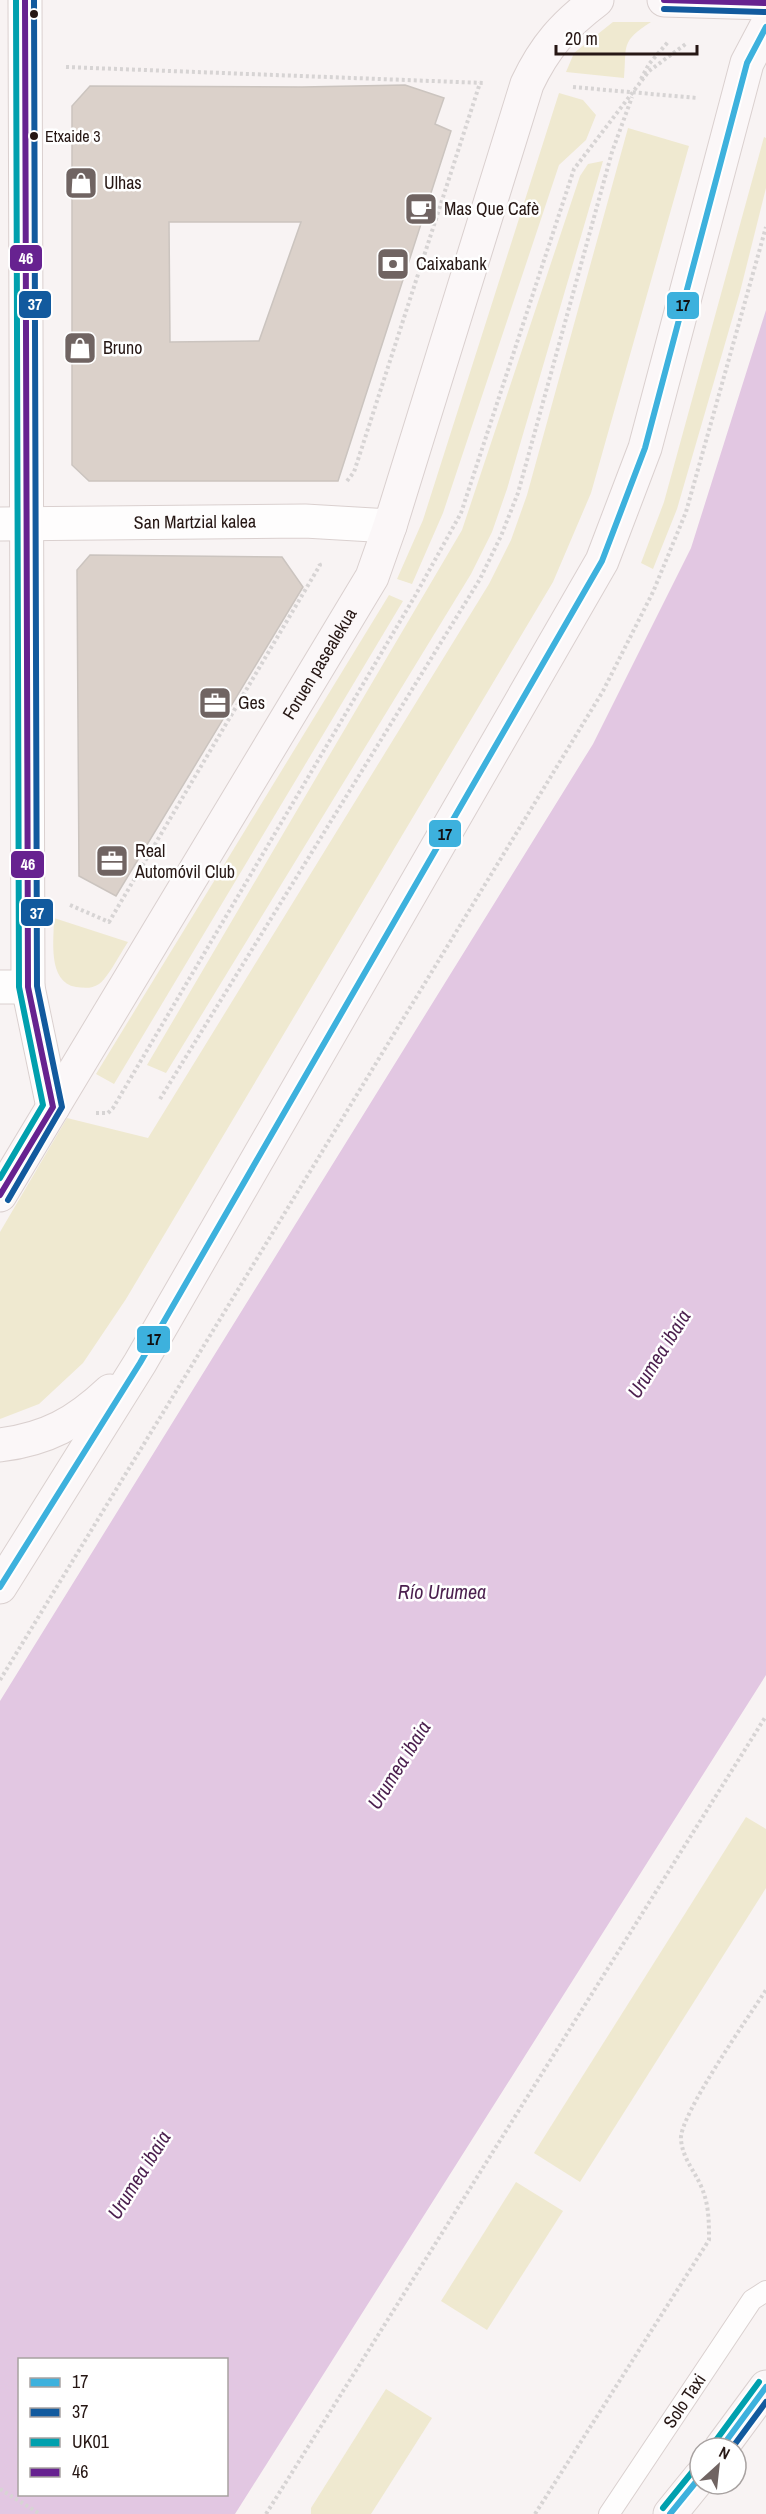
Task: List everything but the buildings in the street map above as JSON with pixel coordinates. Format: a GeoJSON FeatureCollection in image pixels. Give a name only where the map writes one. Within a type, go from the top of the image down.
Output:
{"type":"FeatureCollection","features":[{"type":"Feature","properties":{"kind":"main road","name":"Foruen pasealekua"},"geometry":{"type":"LineString","coordinates":[[0,1195],[372,577],[390,526],[527,84],[544,51],[558,33],[597,0]]}},
{"type":"Feature","properties":{"kind":"main road"},"geometry":{"type":"LineString","coordinates":[[664,0],[766,3]]}},
{"type":"Feature","properties":{"kind":"main road"},"geometry":{"type":"LineString","coordinates":[[0,1587],[140,1364],[602,561],[645,448],[747,63],[766,27]]}},
{"type":"Feature","properties":{"kind":"main road"},"geometry":{"type":"LineString","coordinates":[[0,1445],[38,1438],[64,1428],[88,1412],[140,1364]]}},
{"type":"Feature","properties":{"kind":"main road"},"geometry":{"type":"LineString","coordinates":[[730,2436],[766,2387]]}},
{"type":"Feature","properties":{"kind":"main road"},"geometry":{"type":"LineString","coordinates":[[670,2514],[688,2492]]}},
{"type":"Feature","properties":{"kind":"street"},"geometry":{"type":"LineString","coordinates":[[25,0],[13,524],[14,987],[53,1107]]}},
{"type":"Feature","properties":{"kind":"street","name":"San Martzial kalea"},"geometry":{"type":"LineString","coordinates":[[13,524],[305,521],[390,526]]}},
{"type":"Feature","properties":{"kind":"lane","name":"Solo Taxi"},"geometry":{"type":"LineString","coordinates":[[609,2514],[752,2300],[766,2291]]}},
{"type":"Feature","properties":{"kind":"path"},"geometry":{"type":"LineString","coordinates":[[25,67],[527,84],[737,101]]}},
{"type":"Feature","properties":{"kind":"path"},"geometry":{"type":"LineString","coordinates":[[342,488],[354,472],[480,82]]}},
{"type":"Feature","properties":{"kind":"path"},"geometry":{"type":"LineString","coordinates":[[159,1099],[480,579],[501,536],[518,493],[612,152],[634,92]]}},
{"type":"Feature","properties":{"kind":"path"},"geometry":{"type":"LineString","coordinates":[[0,1680],[603,691],[653,592],[686,512],[766,227]]}},
{"type":"Feature","properties":{"kind":"path"},"geometry":{"type":"LineString","coordinates":[[66,903],[109,922],[320,565],[314,557]]}},
{"type":"Feature","properties":{"kind":"path"},"geometry":{"type":"LineString","coordinates":[[267,2514],[766,1716]]}},
{"type":"Feature","properties":{"kind":"path"},"geometry":{"type":"LineString","coordinates":[[535,2514],[709,2240],[709,2213],[701,2186],[685,2159],[681,2138],[690,2112],[766,1990]]}},
{"type":"Feature","properties":{"kind":"path"},"geometry":{"type":"LineString","coordinates":[[0,2489],[40,2514]]}},
{"type":"Feature","properties":{"kind":"shaded area"},"geometry":{"type":"Polygon","coordinates":[[[613,22],[651,22],[634,35],[627,45],[624,78],[566,72],[574,53],[613,22]]]}},
{"type":"Feature","properties":{"kind":"shaded area"},"geometry":{"type":"Polygon","coordinates":[[[559,93],[583,100],[596,115],[586,140],[559,165],[443,513],[412,584],[397,579],[423,520],[559,93]]]}},
{"type":"Feature","properties":{"kind":"shaded area"},"geometry":{"type":"Polygon","coordinates":[[[628,128],[689,146],[591,493],[553,582],[126,1299],[83,1363],[39,1404],[0,1419],[0,1232],[67,1118],[148,1138],[489,584],[511,540],[527,495],[628,128]]]}},
{"type":"Feature","properties":{"kind":"shaded area"},"geometry":{"type":"Polygon","coordinates":[[[764,137],[766,138],[766,188],[740,292],[677,509],[653,569],[641,563],[664,502],[764,137]]]}},
{"type":"Feature","properties":{"kind":"shaded area"},"geometry":{"type":"Polygon","coordinates":[[[603,161],[507,489],[492,532],[471,574],[166,1073],[147,1065],[462,530],[580,176],[588,164],[603,161]]]}},
{"type":"Feature","properties":{"kind":"shaded area"},"geometry":{"type":"Polygon","coordinates":[[[389,595],[403,601],[114,1084],[96,1074],[389,595]]]}},
{"type":"Feature","properties":{"kind":"shaded area"},"geometry":{"type":"Polygon","coordinates":[[[54,918],[128,942],[103,981],[96,986],[76,987],[60,977],[54,958],[54,918]]]}},
{"type":"Feature","properties":{"kind":"shaded area"},"geometry":{"type":"Polygon","coordinates":[[[746,1817],[766,1829],[766,1888],[580,2182],[534,2153],[746,1817]]]}},
{"type":"Feature","properties":{"kind":"shaded area"},"geometry":{"type":"Polygon","coordinates":[[[516,2182],[563,2211],[487,2330],[441,2301],[516,2182]]]}},
{"type":"Feature","properties":{"kind":"shaded area"},"geometry":{"type":"Polygon","coordinates":[[[386,2389],[432,2418],[371,2514],[311,2514],[311,2508],[386,2389]]]}},
{"type":"Feature","properties":{"kind":"water","name":"Río Urumea"},"geometry":{"type":"Polygon","coordinates":[[[766,310],[766,1675],[235,2514],[0,2514],[0,1701],[593,744],[691,548],[766,310]]]}},
{"type":"Feature","properties":{"kind":"transit line","name":"UK01"},"geometry":{"type":"LineString","coordinates":[[0,1178],[43,1105],[19,987],[16,0]]}},
{"type":"Feature","properties":{"kind":"transit line","name":"46"},"geometry":{"type":"LineString","coordinates":[[0,1195],[53,1107],[28,987],[25,0]]}},
{"type":"Feature","properties":{"kind":"transit line","name":"37"},"geometry":{"type":"LineString","coordinates":[[8,1200],[62,1107],[37,986],[34,0]]}},
{"type":"Feature","properties":{"kind":"transit line","name":"46"},"geometry":{"type":"LineString","coordinates":[[664,0],[766,3]]}},
{"type":"Feature","properties":{"kind":"transit line","name":"37"},"geometry":{"type":"LineString","coordinates":[[664,9],[766,12]]}},
{"type":"Feature","properties":{"kind":"transit line","name":"17"},"geometry":{"type":"LineString","coordinates":[[0,1587],[140,1363],[602,561],[645,448],[747,63],[766,27]]}},
{"type":"Feature","properties":{"kind":"transit line","name":"UK01"},"geometry":{"type":"LineString","coordinates":[[719,2436],[759,2382]]}},
{"type":"Feature","properties":{"kind":"transit line","name":"17"},"geometry":{"type":"LineString","coordinates":[[730,2436],[766,2387]]}},
{"type":"Feature","properties":{"kind":"transit line","name":"37"},"geometry":{"type":"LineString","coordinates":[[741,2436],[766,2402]]}},
{"type":"Feature","properties":{"kind":"transit line","name":"UK01"},"geometry":{"type":"LineString","coordinates":[[663,2508],[688,2477]]}},
{"type":"Feature","properties":{"kind":"transit line","name":"17"},"geometry":{"type":"LineString","coordinates":[[670,2514],[688,2492]]}},
{"type":"Feature","properties":{"kind":"place","name":"Etxaide 3"},"geometry":{"type":"Point","coordinates":[34,136]}},
{"type":"Feature","properties":{"kind":"place","name":"Ulhas"},"geometry":{"type":"Point","coordinates":[81,183]}},
{"type":"Feature","properties":{"kind":"place","name":"Mas Que Cafè"},"geometry":{"type":"Point","coordinates":[421,209]}},
{"type":"Feature","properties":{"kind":"place","name":"Caixabank"},"geometry":{"type":"Point","coordinates":[393,264]}},
{"type":"Feature","properties":{"kind":"place","name":"Bruno"},"geometry":{"type":"Point","coordinates":[80,348]}},
{"type":"Feature","properties":{"kind":"place","name":"Ges"},"geometry":{"type":"Point","coordinates":[215,703]}},
{"type":"Feature","properties":{"kind":"place","name":"Real Automóvil Club"},"geometry":{"type":"Point","coordinates":[112,861]}},
{"type":"Feature","properties":{"kind":"water label","name":"Urumea ibaia"},"geometry":{"type":"Point","coordinates":[659,1354]}},
{"type":"Feature","properties":{"kind":"water label","name":"Urumea ibaia"},"geometry":{"type":"Point","coordinates":[399,1765]}},
{"type":"Feature","properties":{"kind":"water label","name":"Urumea ibaia"},"geometry":{"type":"Point","coordinates":[139,2175]}}]}
